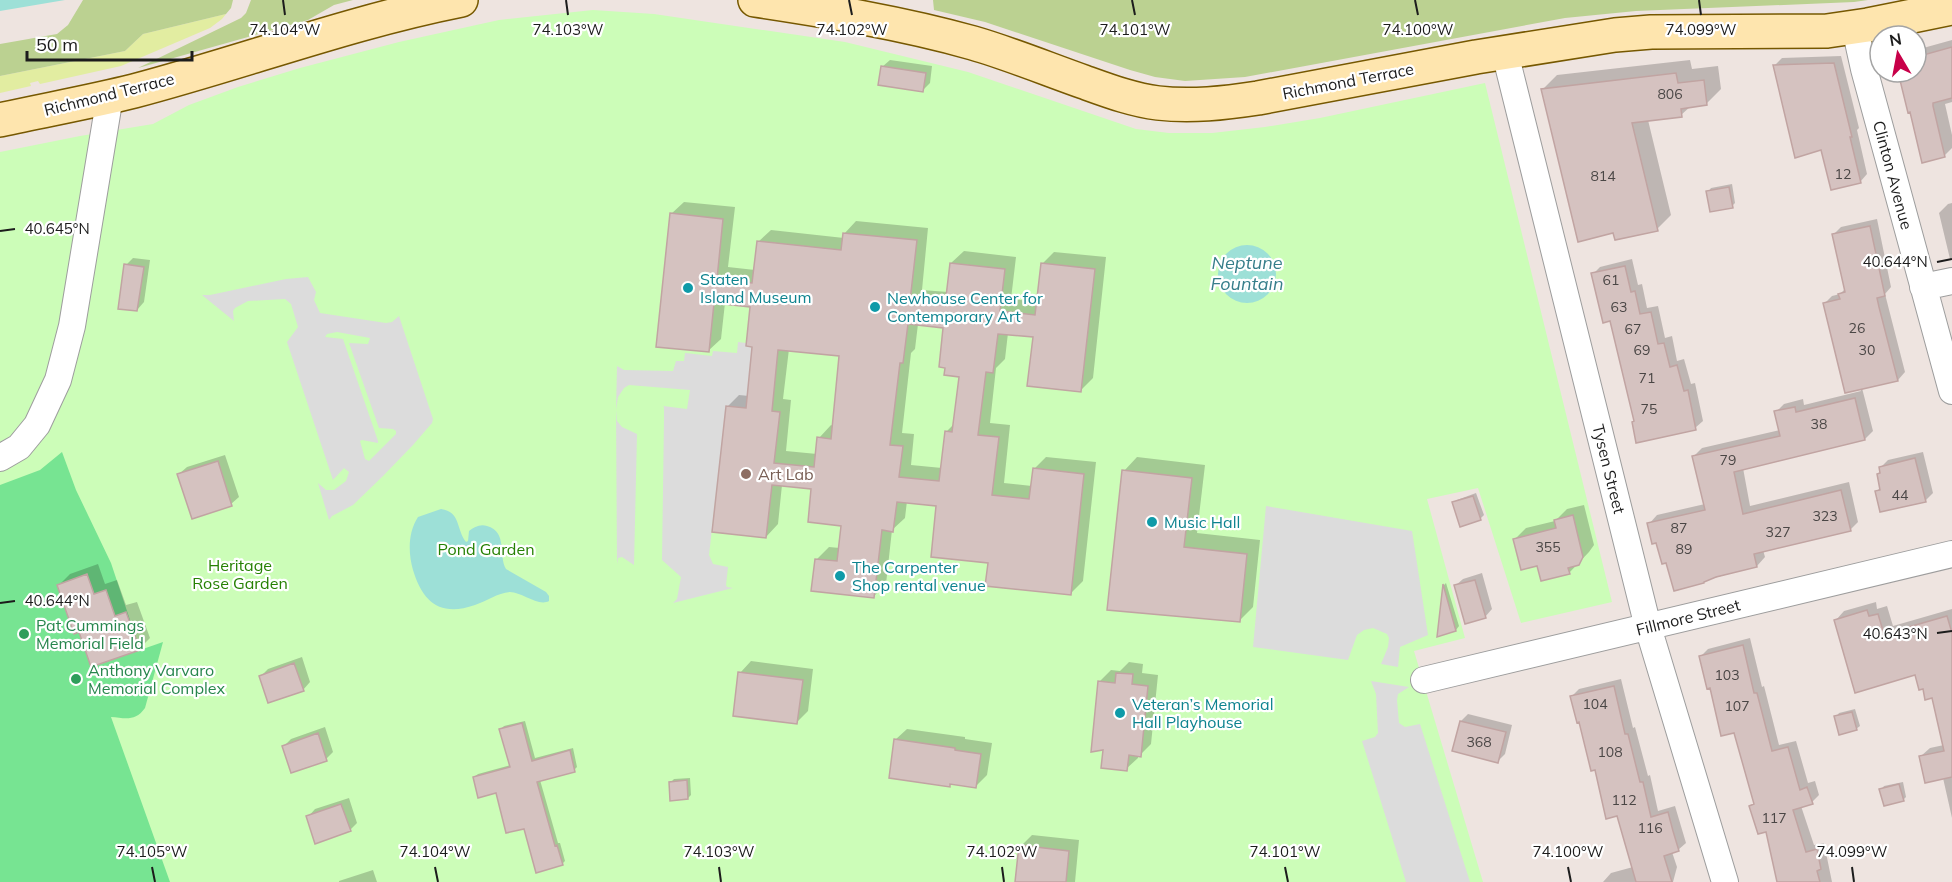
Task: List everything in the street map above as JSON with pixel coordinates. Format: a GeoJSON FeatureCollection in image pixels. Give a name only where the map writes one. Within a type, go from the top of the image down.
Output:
{"type":"FeatureCollection","features":[{"type":"Feature","properties":{"kind":"main road","name":"Richmond Terrace"},"geometry":{"type":"LineString","coordinates":[[0,120],[135,91],[348,27],[407,11],[461,0]]}},
{"type":"Feature","properties":{"kind":"main road","name":"Richmond Terrace"},"geometry":{"type":"LineString","coordinates":[[755,0],[950,37],[998,51],[1128,97],[1159,104],[1241,101],[1505,52],[1633,33],[1802,32],[1855,28],[1952,8]]}},
{"type":"Feature","properties":{"kind":"street","name":"Clinton Avenue"},"geometry":{"type":"LineString","coordinates":[[1855,28],[1864,69],[1952,391]]}},
{"type":"Feature","properties":{"kind":"street","name":"Tysen Street"},"geometry":{"type":"LineString","coordinates":[[1505,52],[1648,627],[1725,882]]}},
{"type":"Feature","properties":{"kind":"street"},"geometry":{"type":"LineString","coordinates":[[0,458],[19,447],[37,425],[58,380],[72,326],[110,96]]}},
{"type":"Feature","properties":{"kind":"street"},"geometry":{"type":"LineString","coordinates":[[1923,287],[1952,281]]}},
{"type":"Feature","properties":{"kind":"street","name":"Fillmore Street"},"geometry":{"type":"LineString","coordinates":[[1424,680],[1952,554]]}},
{"type":"Feature","properties":{"kind":"green space"},"geometry":{"type":"Polygon","coordinates":[[[83,0],[233,0],[226,14],[143,34],[125,51],[0,76],[0,44],[57,34],[68,25],[83,0]]]}},
{"type":"Feature","properties":{"kind":"green space"},"geometry":{"type":"Polygon","coordinates":[[[251,0],[353,0],[334,5],[308,20],[138,68],[241,18],[246,13],[251,0]]]}},
{"type":"Feature","properties":{"kind":"green space"},"geometry":{"type":"Polygon","coordinates":[[[933,0],[1868,0],[1636,11],[1565,18],[1245,77],[1185,81],[1155,77],[1130,70],[985,22],[934,10],[933,0]]]}},
{"type":"Feature","properties":{"kind":"green space"},"geometry":{"type":"Polygon","coordinates":[[[593,10],[654,14],[845,42],[968,72],[1136,129],[1169,133],[1212,133],[1265,127],[1320,118],[1485,83],[1612,602],[1521,623],[1478,488],[1427,499],[1465,638],[1414,651],[1483,882],[0,882],[0,152],[153,124],[189,105],[238,87],[399,42],[499,20],[593,10]]]}},
{"type":"Feature","properties":{"kind":"green space"},"geometry":{"type":"Polygon","coordinates":[[[226,14],[210,28],[121,66],[40,84],[38,81],[30,83],[31,86],[0,93],[0,76],[125,51],[143,34],[226,14]]]}},
{"type":"Feature","properties":{"kind":"green space","name":"Anthony Varvaro Memorial Complex"},"geometry":{"type":"Polygon","coordinates":[[[62,452],[76,490],[111,563],[140,650],[163,642],[145,708],[134,717],[111,717],[170,882],[0,882],[0,485],[40,470],[62,452]]]}},
{"type":"Feature","properties":{"kind":"shaded area"},"geometry":{"type":"Polygon","coordinates":[[[308,277],[316,292],[314,300],[320,313],[386,323],[392,322],[399,316],[433,419],[413,445],[383,476],[353,505],[332,516],[329,520],[318,483],[326,490],[334,490],[346,481],[349,472],[344,468],[333,480],[287,342],[298,327],[291,304],[285,299],[248,301],[235,308],[234,321],[202,295],[308,277]],[[337,332],[327,334],[325,337],[343,339],[378,441],[378,443],[360,441],[365,459],[369,461],[396,434],[393,429],[379,428],[349,343],[368,344],[370,338],[337,332]]]}},
{"type":"Feature","properties":{"kind":"shaded area"},"geometry":{"type":"Polygon","coordinates":[[[738,342],[752,347],[746,408],[726,407],[709,555],[713,564],[728,567],[726,585],[733,588],[673,603],[677,599],[681,577],[662,560],[663,406],[687,409],[690,390],[629,385],[618,397],[616,410],[617,366],[624,370],[673,371],[676,361],[684,361],[685,353],[712,356],[713,351],[737,353],[738,342]]]}},
{"type":"Feature","properties":{"kind":"shaded area"},"geometry":{"type":"Polygon","coordinates":[[[616,410],[617,421],[622,427],[637,434],[634,565],[622,557],[618,558],[617,564],[616,410]]]}},
{"type":"Feature","properties":{"kind":"shaded area"},"geometry":{"type":"Polygon","coordinates":[[[1266,506],[1412,531],[1428,635],[1400,647],[1398,667],[1381,664],[1389,638],[1387,634],[1373,628],[1357,635],[1348,660],[1253,647],[1266,506]]]}},
{"type":"Feature","properties":{"kind":"shaded area"},"geometry":{"type":"Polygon","coordinates":[[[1371,681],[1409,687],[1398,694],[1399,723],[1405,727],[1420,724],[1470,882],[1406,882],[1362,741],[1375,737],[1378,733],[1376,694],[1371,681]]]}},
{"type":"Feature","properties":{"kind":"water"},"geometry":{"type":"Polygon","coordinates":[[[0,0],[65,0],[0,11],[0,0]]]}},
{"type":"Feature","properties":{"kind":"water","name":"Neptune Fountain"},"geometry":{"type":"Polygon","coordinates":[[[1247,245],[1263,250],[1271,258],[1276,274],[1271,290],[1263,298],[1247,303],[1231,298],[1223,290],[1218,274],[1223,258],[1231,250],[1247,245]]]}},
{"type":"Feature","properties":{"kind":"water"},"geometry":{"type":"Polygon","coordinates":[[[441,509],[455,517],[466,542],[469,531],[475,527],[484,525],[494,529],[500,539],[506,569],[546,592],[549,601],[535,601],[510,592],[496,595],[475,605],[452,609],[443,608],[428,599],[413,570],[410,557],[411,536],[418,517],[441,509]]]}},
{"type":"Feature","properties":{"kind":"building"},"geometry":{"type":"Polygon","coordinates":[[[1952,47],[1952,98],[1933,103],[1945,157],[1922,163],[1901,84],[1928,84],[1928,54],[1952,47]]]}},
{"type":"Feature","properties":{"kind":"building"},"geometry":{"type":"Polygon","coordinates":[[[1834,63],[1861,183],[1831,190],[1821,150],[1795,158],[1773,65],[1834,63]]]}},
{"type":"Feature","properties":{"kind":"building"},"geometry":{"type":"Polygon","coordinates":[[[881,66],[926,73],[923,92],[878,85],[881,66]]]}},
{"type":"Feature","properties":{"kind":"building"},"geometry":{"type":"Polygon","coordinates":[[[1676,73],[1678,83],[1704,80],[1707,105],[1681,109],[1682,117],[1632,123],[1658,231],[1615,240],[1613,233],[1578,242],[1541,89],[1676,73]]]}},
{"type":"Feature","properties":{"kind":"building"},"geometry":{"type":"Polygon","coordinates":[[[1729,187],[1733,208],[1710,212],[1706,191],[1729,187]]]}},
{"type":"Feature","properties":{"kind":"building"},"geometry":{"type":"Polygon","coordinates":[[[670,213],[723,219],[717,279],[752,283],[757,241],[841,250],[843,233],[917,240],[910,301],[945,305],[950,263],[1005,269],[1000,311],[1035,315],[1041,263],[1095,269],[1081,392],[1027,386],[1033,337],[998,334],[993,373],[986,372],[978,435],[999,437],[992,495],[1029,499],[1033,468],[1084,474],[1071,595],[985,586],[988,563],[931,557],[936,506],[897,502],[893,532],[882,530],[874,598],[811,591],[815,559],[837,561],[841,526],[808,522],[811,489],[772,485],[766,538],[712,532],[726,406],[746,408],[752,347],[746,346],[750,307],[714,303],[709,352],[656,347],[670,213]],[[908,324],[903,363],[900,363],[890,445],[903,446],[899,477],[939,481],[945,431],[952,432],[959,377],[944,375],[945,368],[939,367],[943,328],[908,324]],[[778,350],[772,411],[780,412],[774,463],[814,467],[817,437],[831,439],[839,356],[778,350]]]}},
{"type":"Feature","properties":{"kind":"building"},"geometry":{"type":"Polygon","coordinates":[[[1870,226],[1885,296],[1877,298],[1898,381],[1845,393],[1823,303],[1840,299],[1838,294],[1845,292],[1832,234],[1870,226]]]}},
{"type":"Feature","properties":{"kind":"building"},"geometry":{"type":"Polygon","coordinates":[[[124,264],[144,267],[137,311],[118,309],[124,264]]]}},
{"type":"Feature","properties":{"kind":"building"},"geometry":{"type":"Polygon","coordinates":[[[1625,266],[1631,292],[1635,291],[1640,314],[1651,312],[1658,344],[1664,343],[1670,367],[1677,365],[1684,391],[1688,390],[1696,430],[1636,443],[1632,422],[1634,421],[1610,321],[1603,323],[1591,273],[1625,266]]]}},
{"type":"Feature","properties":{"kind":"building"},"geometry":{"type":"Polygon","coordinates":[[[1855,398],[1865,440],[1734,472],[1743,514],[1841,490],[1851,531],[1754,554],[1757,567],[1674,591],[1666,563],[1662,564],[1656,543],[1652,544],[1647,523],[1705,510],[1692,456],[1780,436],[1774,411],[1795,407],[1796,412],[1855,398]]]}},
{"type":"Feature","properties":{"kind":"building"},"geometry":{"type":"Polygon","coordinates":[[[1915,458],[1926,502],[1880,512],[1875,491],[1880,490],[1877,474],[1880,473],[1879,467],[1915,458]]]}},
{"type":"Feature","properties":{"kind":"building"},"geometry":{"type":"Polygon","coordinates":[[[218,461],[232,506],[192,519],[177,474],[218,461]]]}},
{"type":"Feature","properties":{"kind":"building","name":"Music Hall"},"geometry":{"type":"Polygon","coordinates":[[[1122,470],[1192,478],[1184,547],[1247,554],[1240,622],[1107,610],[1122,470]]]}},
{"type":"Feature","properties":{"kind":"building"},"geometry":{"type":"Polygon","coordinates":[[[1473,496],[1481,520],[1460,527],[1452,502],[1473,496]]]}},
{"type":"Feature","properties":{"kind":"building"},"geometry":{"type":"Polygon","coordinates":[[[1573,515],[1583,557],[1579,565],[1568,568],[1570,574],[1541,581],[1537,566],[1521,570],[1513,539],[1556,528],[1554,520],[1573,515]]]}},
{"type":"Feature","properties":{"kind":"building"},"geometry":{"type":"Polygon","coordinates":[[[87,574],[94,594],[106,590],[115,616],[126,612],[140,650],[91,667],[79,632],[74,634],[57,585],[87,574]]]}},
{"type":"Feature","properties":{"kind":"building"},"geometry":{"type":"Polygon","coordinates":[[[1475,580],[1486,618],[1465,624],[1454,585],[1475,580]]]}},
{"type":"Feature","properties":{"kind":"building"},"geometry":{"type":"Polygon","coordinates":[[[1443,584],[1456,631],[1437,637],[1443,584]]]}},
{"type":"Feature","properties":{"kind":"building"},"geometry":{"type":"Polygon","coordinates":[[[1867,610],[1869,616],[1878,614],[1884,634],[1947,616],[1952,633],[1952,777],[1925,783],[1919,756],[1944,751],[1932,698],[1925,700],[1923,689],[1919,690],[1915,675],[1855,693],[1834,620],[1867,610]]]}},
{"type":"Feature","properties":{"kind":"building"},"geometry":{"type":"Polygon","coordinates":[[[1743,645],[1754,693],[1757,693],[1772,751],[1788,747],[1800,790],[1807,787],[1813,804],[1793,810],[1806,852],[1817,849],[1821,869],[1817,871],[1820,882],[1777,882],[1766,832],[1758,834],[1749,806],[1754,804],[1734,733],[1721,736],[1710,688],[1707,689],[1699,656],[1743,645]]]}},
{"type":"Feature","properties":{"kind":"building"},"geometry":{"type":"Polygon","coordinates":[[[294,663],[304,691],[268,703],[259,676],[294,663]]]}},
{"type":"Feature","properties":{"kind":"building"},"geometry":{"type":"Polygon","coordinates":[[[738,672],[803,680],[797,724],[733,716],[738,672]]]}},
{"type":"Feature","properties":{"kind":"building","name":"Veteran’s Memorial Hall Playhouse"},"geometry":{"type":"Polygon","coordinates":[[[1116,673],[1133,674],[1132,684],[1148,686],[1141,757],[1129,755],[1127,771],[1101,768],[1103,750],[1091,752],[1098,681],[1115,683],[1116,673]]]}},
{"type":"Feature","properties":{"kind":"building"},"geometry":{"type":"Polygon","coordinates":[[[1614,686],[1625,734],[1628,734],[1651,817],[1668,812],[1679,851],[1664,856],[1672,882],[1636,882],[1617,816],[1606,819],[1595,770],[1591,771],[1570,696],[1614,686]]]}},
{"type":"Feature","properties":{"kind":"building"},"geometry":{"type":"Polygon","coordinates":[[[1852,712],[1857,730],[1839,735],[1834,716],[1852,712]]]}},
{"type":"Feature","properties":{"kind":"building"},"geometry":{"type":"Polygon","coordinates":[[[1460,721],[1506,732],[1498,763],[1452,751],[1460,721]]]}},
{"type":"Feature","properties":{"kind":"building"},"geometry":{"type":"Polygon","coordinates":[[[522,723],[532,761],[570,750],[575,772],[537,782],[555,846],[557,845],[563,865],[536,873],[524,829],[506,833],[496,793],[478,798],[473,777],[510,767],[499,729],[522,723]]]}},
{"type":"Feature","properties":{"kind":"building"},"geometry":{"type":"Polygon","coordinates":[[[318,733],[327,761],[291,773],[282,746],[318,733]]]}},
{"type":"Feature","properties":{"kind":"building"},"geometry":{"type":"Polygon","coordinates":[[[894,739],[981,754],[976,788],[950,784],[950,787],[889,778],[894,739]]]}},
{"type":"Feature","properties":{"kind":"building"},"geometry":{"type":"Polygon","coordinates":[[[687,780],[688,799],[670,801],[669,782],[687,780]]]}},
{"type":"Feature","properties":{"kind":"building"},"geometry":{"type":"Polygon","coordinates":[[[1899,784],[1904,801],[1884,806],[1879,789],[1899,784]]]}},
{"type":"Feature","properties":{"kind":"building"},"geometry":{"type":"Polygon","coordinates":[[[341,804],[351,831],[315,844],[306,816],[341,804]]]}},
{"type":"Feature","properties":{"kind":"building"},"geometry":{"type":"Polygon","coordinates":[[[1019,845],[1069,851],[1066,882],[1015,882],[1019,845]]]}},
{"type":"Feature","properties":{"kind":"place","name":"Staten Island Museum"},"geometry":{"type":"Point","coordinates":[688,288]}},
{"type":"Feature","properties":{"kind":"place","name":"Newhouse Center for Contemporary Art"},"geometry":{"type":"Point","coordinates":[875,307]}},
{"type":"Feature","properties":{"kind":"place","name":"Art Lab"},"geometry":{"type":"Point","coordinates":[746,474]}},
{"type":"Feature","properties":{"kind":"place","name":"Music Hall"},"geometry":{"type":"Point","coordinates":[1152,522]}},
{"type":"Feature","properties":{"kind":"place","name":"The Carpenter Shop rental venue"},"geometry":{"type":"Point","coordinates":[840,576]}},
{"type":"Feature","properties":{"kind":"place","name":"Pat Cummings Memorial Field"},"geometry":{"type":"Point","coordinates":[24,634]}},
{"type":"Feature","properties":{"kind":"place","name":"Anthony Varvaro Memorial Complex"},"geometry":{"type":"Point","coordinates":[76,679]}},
{"type":"Feature","properties":{"kind":"place","name":"Veteran’s Memorial Hall Playhouse"},"geometry":{"type":"Point","coordinates":[1120,713]}},
{"type":"Feature","properties":{"kind":"park label","name":"Pond Garden"},"geometry":{"type":"Point","coordinates":[486,549]}},
{"type":"Feature","properties":{"kind":"park label","name":"Heritage Rose Garden"},"geometry":{"type":"Point","coordinates":[240,574]}}]}
